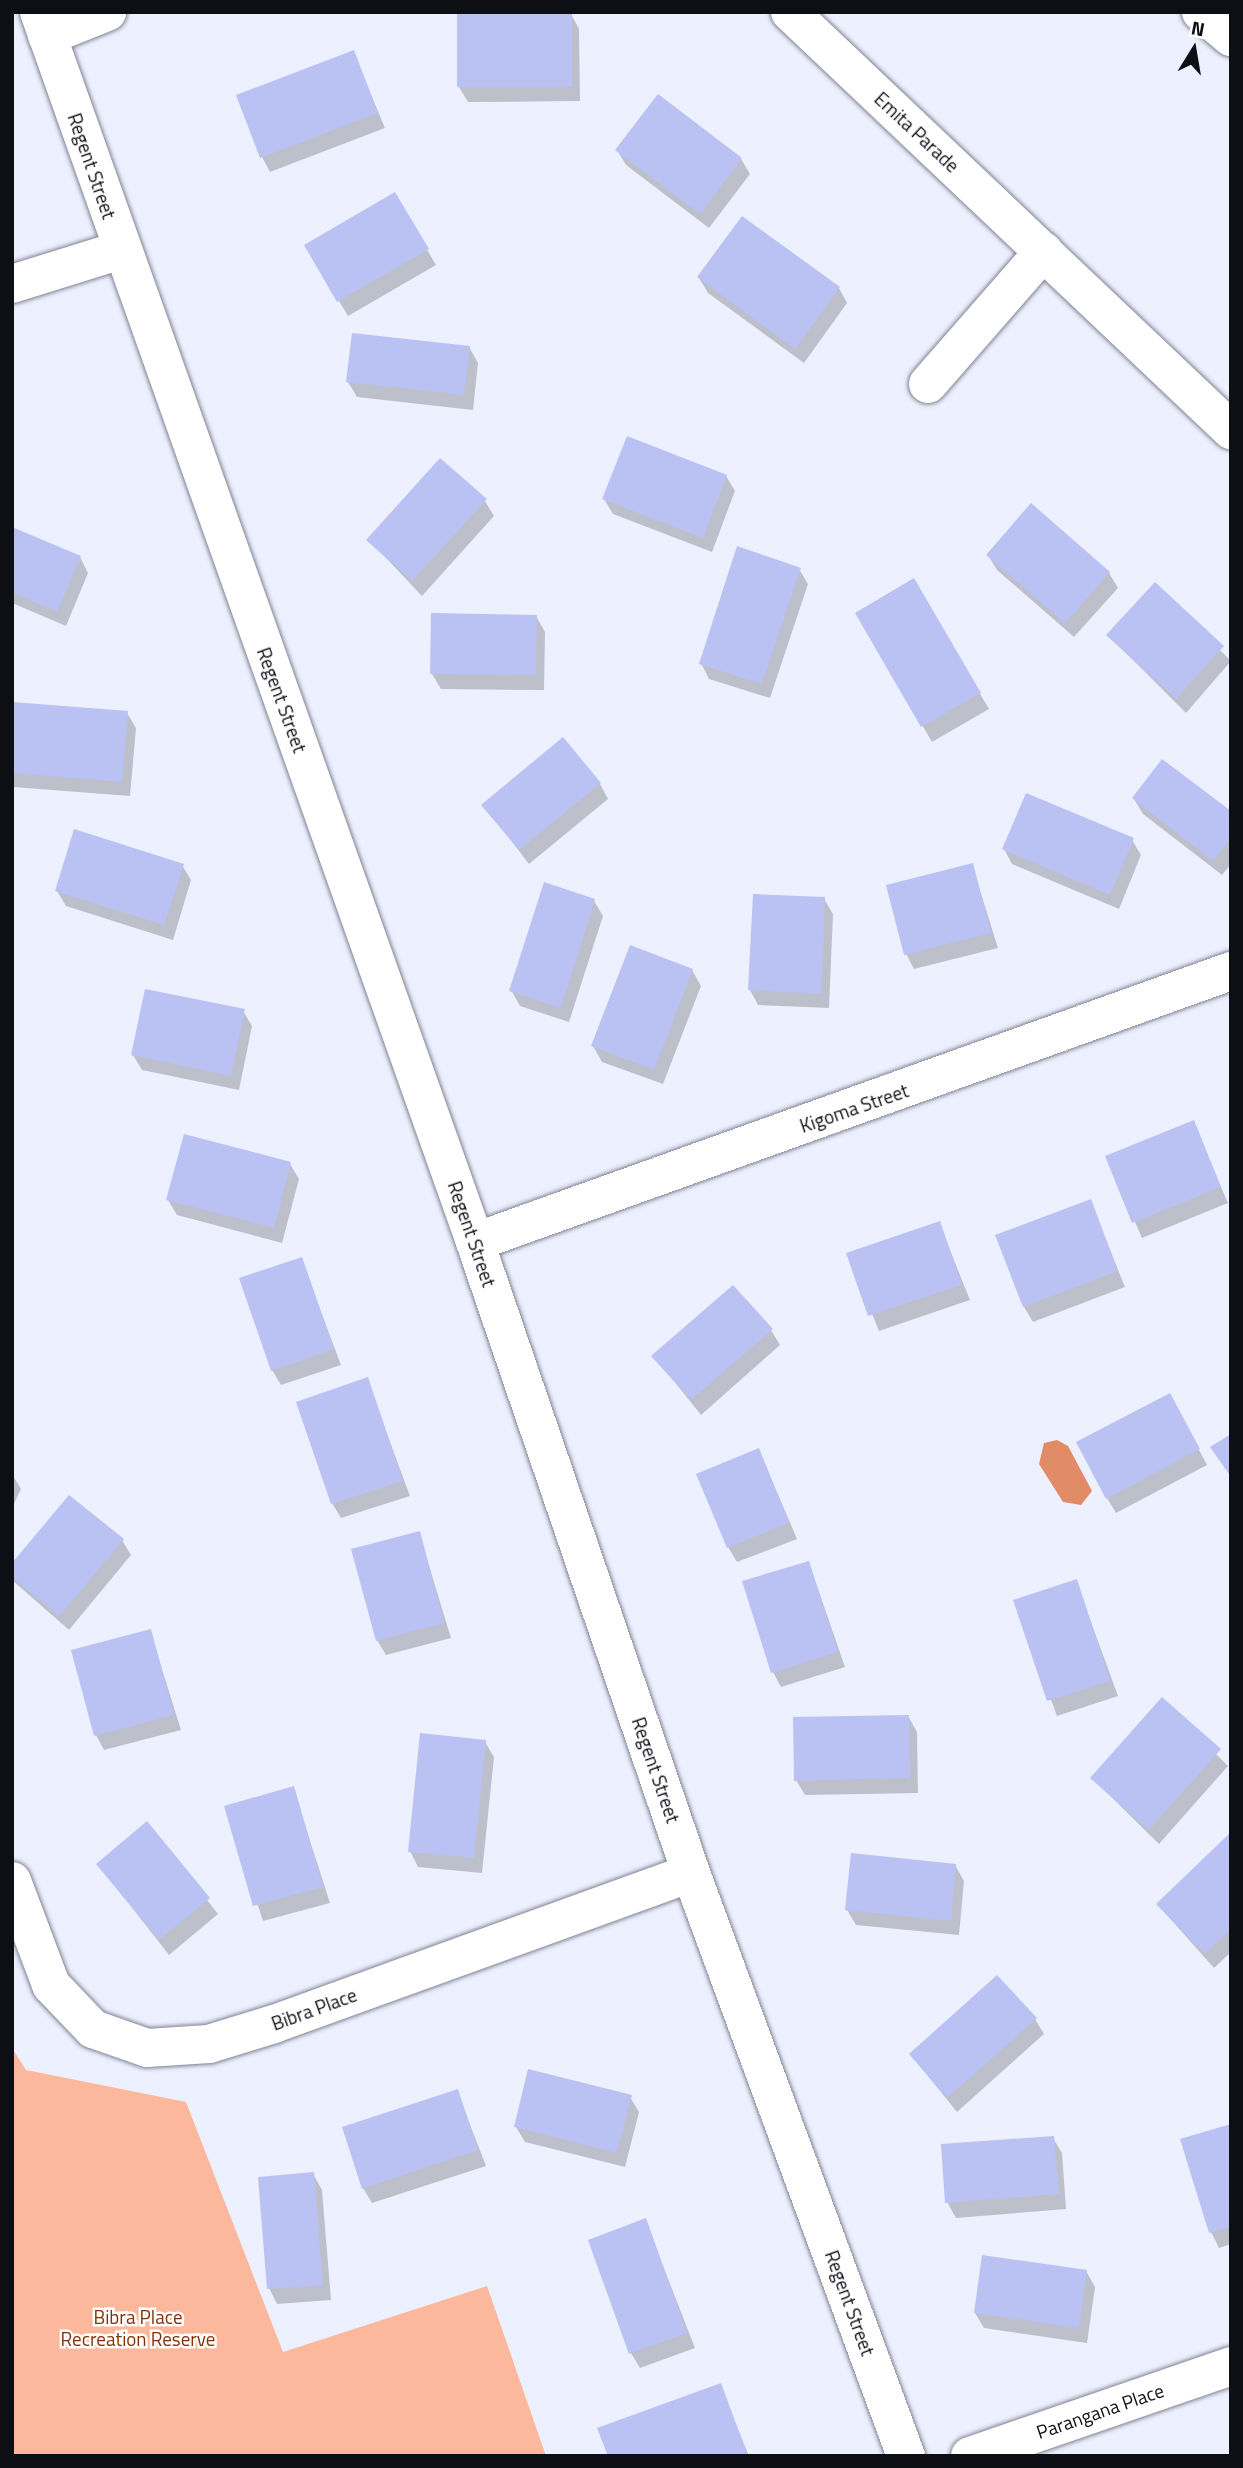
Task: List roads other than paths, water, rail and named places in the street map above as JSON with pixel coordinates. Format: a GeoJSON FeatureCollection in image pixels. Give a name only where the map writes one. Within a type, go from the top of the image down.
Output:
{"type":"FeatureCollection","features":[{"type":"Feature","properties":{"kind":"main road"},"geometry":{"type":"LineString","coordinates":[[43,24],[107,12]]}},
{"type":"Feature","properties":{"kind":"main road","name":"Emita Parade"},"geometry":{"type":"LineString","coordinates":[[790,12],[1231,430]]}},
{"type":"Feature","properties":{"kind":"main road"},"geometry":{"type":"LineString","coordinates":[[1201,12],[1231,37]]}},
{"type":"Feature","properties":{"kind":"main road","name":"Regent Street"},"geometry":{"type":"LineString","coordinates":[[43,24],[475,1242],[691,1873],[906,2456]]}},
{"type":"Feature","properties":{"kind":"main road"},"geometry":{"type":"LineString","coordinates":[[12,284],[121,250]]}},
{"type":"Feature","properties":{"kind":"main road"},"geometry":{"type":"LineString","coordinates":[[928,384],[1044,251]]}},
{"type":"Feature","properties":{"kind":"main road","name":"Kigoma Street"},"geometry":{"type":"LineString","coordinates":[[475,1242],[1231,971]]}},
{"type":"Feature","properties":{"kind":"main road","name":"Bibra Place"},"geometry":{"type":"LineString","coordinates":[[12,1881],[51,1985],[93,2029],[147,2048],[209,2044],[274,2024],[691,1873]]}},
{"type":"Feature","properties":{"kind":"main road","name":"Parangana Place"},"geometry":{"type":"LineString","coordinates":[[970,2456],[1231,2366]]}},
{"type":"Feature","properties":{"kind":"park label","name":"Bibra Place Recreation Reserve"},"geometry":{"type":"Point","coordinates":[138,2328]}}]}
